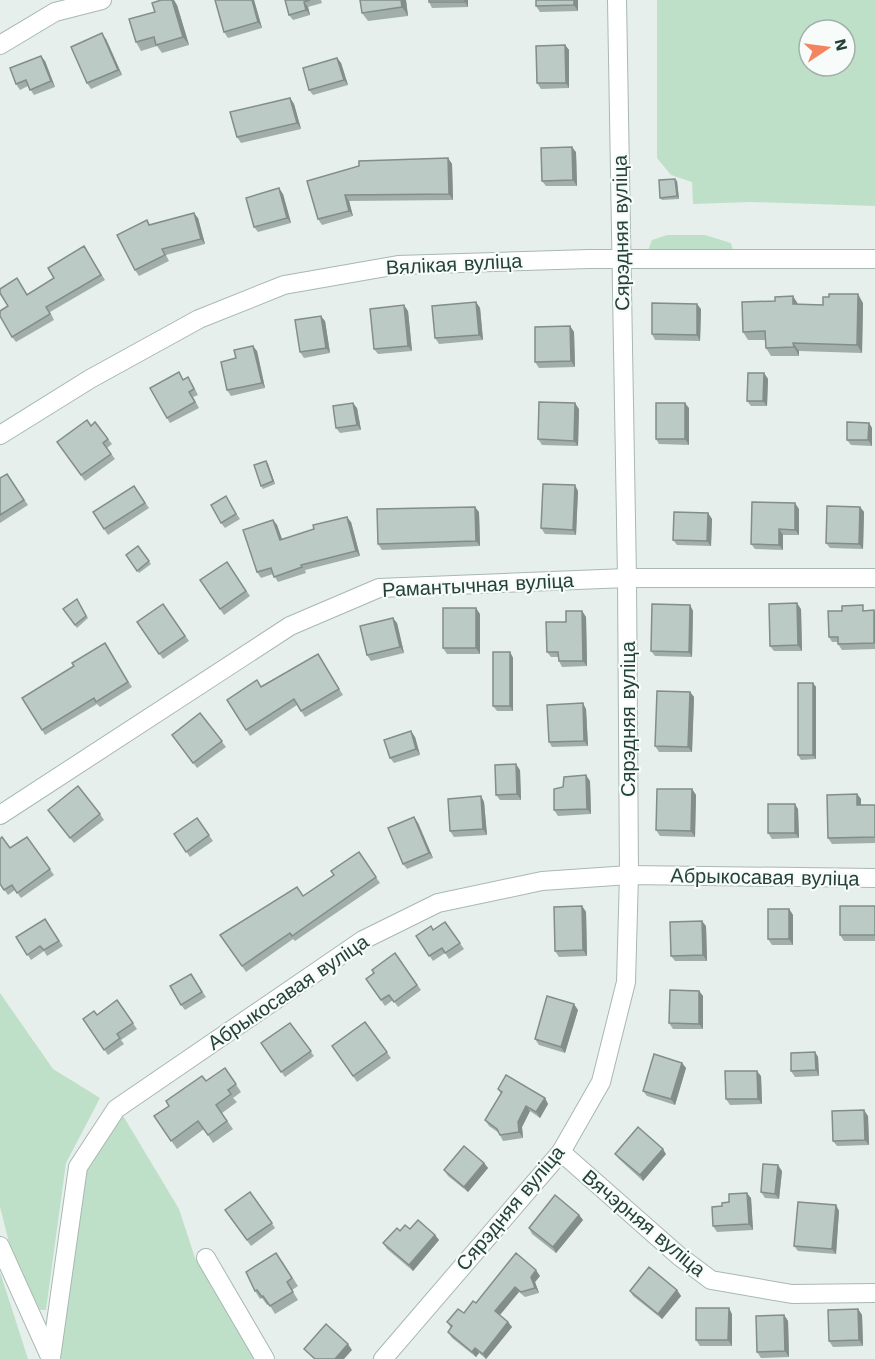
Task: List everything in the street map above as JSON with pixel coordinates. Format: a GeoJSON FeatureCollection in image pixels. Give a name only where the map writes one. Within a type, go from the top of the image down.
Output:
{"type":"FeatureCollection","features":[{"type":"Feature","properties":{"kind":"street"},"geometry":{"type":"LineString","coordinates":[[0,45],[54,6],[102,0]]}},
{"type":"Feature","properties":{"kind":"street","name":"Сярэдняя вуліца"},"geometry":{"type":"LineString","coordinates":[[383,1359],[561,1152],[601,1082],[626,982],[627,578],[616,0]]}},
{"type":"Feature","properties":{"kind":"street","name":"Вялікая вуліца"},"geometry":{"type":"LineString","coordinates":[[0,435],[90,379],[199,319],[284,285],[398,264],[589,259],[875,259]]}},
{"type":"Feature","properties":{"kind":"street","name":"Рамантычная вуліца"},"geometry":{"type":"LineString","coordinates":[[0,815],[290,626],[379,588],[627,578],[875,578]]}},
{"type":"Feature","properties":{"kind":"street","name":"Абрыкосавая вуліца"},"geometry":{"type":"LineString","coordinates":[[51,1358],[78,1167],[116,1109],[363,940],[438,903],[542,881],[628,875],[875,878]]}},
{"type":"Feature","properties":{"kind":"street","name":"Вячэрняя вуліца"},"geometry":{"type":"LineString","coordinates":[[561,1152],[679,1256],[711,1280],[792,1294],[875,1293]]}},
{"type":"Feature","properties":{"kind":"street"},"geometry":{"type":"LineString","coordinates":[[0,1246],[51,1358]]}},
{"type":"Feature","properties":{"kind":"street"},"geometry":{"type":"LineString","coordinates":[[206,1258],[265,1359]]}},
{"type":"Feature","properties":{"kind":"green space"},"geometry":{"type":"Polygon","coordinates":[[[657,0],[875,0],[875,206],[751,202],[693,204],[692,182],[671,175],[657,158],[657,0]]]}},
{"type":"Feature","properties":{"kind":"green space"},"geometry":{"type":"Polygon","coordinates":[[[667,235],[705,235],[731,243],[735,258],[647,253],[652,240],[667,235]]]}},
{"type":"Feature","properties":{"kind":"green space"},"geometry":{"type":"Polygon","coordinates":[[[0,993],[53,1069],[100,1098],[66,1163],[46,1310],[40,1310],[12,1254],[0,1207],[0,993]]]}},
{"type":"Feature","properties":{"kind":"green space"},"geometry":{"type":"Polygon","coordinates":[[[122,1114],[179,1209],[195,1258],[255,1359],[60,1359],[87,1166],[122,1114]]]}},
{"type":"Feature","properties":{"kind":"green space"},"geometry":{"type":"Polygon","coordinates":[[[0,1272],[28,1359],[0,1359],[0,1272]]]}},
{"type":"Feature","properties":{"kind":"building"},"geometry":{"type":"Polygon","coordinates":[[[172,0],[183,37],[156,45],[154,37],[136,42],[129,19],[155,12],[152,3],[172,0]]]}},
{"type":"Feature","properties":{"kind":"building"},"geometry":{"type":"Polygon","coordinates":[[[215,0],[252,0],[258,22],[224,32],[215,0]]]}},
{"type":"Feature","properties":{"kind":"building"},"geometry":{"type":"Polygon","coordinates":[[[285,0],[310,0],[304,2],[306,10],[289,15],[285,0]]]}},
{"type":"Feature","properties":{"kind":"building"},"geometry":{"type":"Polygon","coordinates":[[[360,0],[401,0],[402,7],[362,13],[360,0]]]}},
{"type":"Feature","properties":{"kind":"building"},"geometry":{"type":"Polygon","coordinates":[[[429,0],[465,0],[465,2],[429,2],[429,0]]]}},
{"type":"Feature","properties":{"kind":"building"},"geometry":{"type":"Polygon","coordinates":[[[536,0],[574,0],[574,5],[536,6],[536,0]]]}},
{"type":"Feature","properties":{"kind":"building"},"geometry":{"type":"Polygon","coordinates":[[[102,33],[118,70],[87,83],[71,47],[102,33]]]}},
{"type":"Feature","properties":{"kind":"building"},"geometry":{"type":"Polygon","coordinates":[[[565,45],[566,83],[537,83],[536,46],[565,45]]]}},
{"type":"Feature","properties":{"kind":"building"},"geometry":{"type":"Polygon","coordinates":[[[41,56],[51,81],[30,90],[26,80],[16,84],[10,68],[41,56]]]}},
{"type":"Feature","properties":{"kind":"building"},"geometry":{"type":"Polygon","coordinates":[[[337,58],[344,80],[309,90],[303,68],[337,58]]]}},
{"type":"Feature","properties":{"kind":"building"},"geometry":{"type":"Polygon","coordinates":[[[290,98],[297,123],[237,137],[230,112],[290,98]]]}},
{"type":"Feature","properties":{"kind":"building"},"geometry":{"type":"Polygon","coordinates":[[[572,147],[573,180],[542,181],[541,148],[572,147]]]}},
{"type":"Feature","properties":{"kind":"building"},"geometry":{"type":"Polygon","coordinates":[[[448,158],[449,194],[345,195],[349,211],[318,219],[307,181],[359,166],[359,161],[448,158]]]}},
{"type":"Feature","properties":{"kind":"building"},"geometry":{"type":"Polygon","coordinates":[[[675,179],[677,196],[660,198],[659,180],[675,179]]]}},
{"type":"Feature","properties":{"kind":"building"},"geometry":{"type":"Polygon","coordinates":[[[279,188],[287,218],[254,227],[246,198],[279,188]]]}},
{"type":"Feature","properties":{"kind":"building"},"geometry":{"type":"Polygon","coordinates":[[[194,213],[201,239],[162,249],[165,255],[135,270],[117,235],[147,220],[149,225],[194,213]]]}},
{"type":"Feature","properties":{"kind":"building"},"geometry":{"type":"Polygon","coordinates":[[[84,246],[101,275],[46,307],[50,314],[12,337],[0,316],[0,311],[8,306],[0,289],[17,278],[27,295],[54,278],[48,268],[84,246]]]}},
{"type":"Feature","properties":{"kind":"building"},"geometry":{"type":"Polygon","coordinates":[[[829,294],[858,294],[857,345],[793,343],[794,347],[766,348],[765,331],[743,332],[742,302],[775,301],[775,297],[793,296],[793,304],[823,305],[823,297],[829,297],[829,294]]]}},
{"type":"Feature","properties":{"kind":"building"},"geometry":{"type":"Polygon","coordinates":[[[476,302],[479,335],[435,338],[432,306],[476,302]]]}},
{"type":"Feature","properties":{"kind":"building"},"geometry":{"type":"Polygon","coordinates":[[[652,303],[697,304],[697,335],[652,334],[652,303]]]}},
{"type":"Feature","properties":{"kind":"building"},"geometry":{"type":"Polygon","coordinates":[[[404,305],[408,346],[374,349],[370,309],[404,305]]]}},
{"type":"Feature","properties":{"kind":"building"},"geometry":{"type":"Polygon","coordinates":[[[321,316],[326,348],[300,352],[295,320],[321,316]]]}},
{"type":"Feature","properties":{"kind":"building"},"geometry":{"type":"Polygon","coordinates":[[[570,326],[571,361],[535,362],[535,327],[570,326]]]}},
{"type":"Feature","properties":{"kind":"building"},"geometry":{"type":"Polygon","coordinates":[[[253,346],[262,383],[227,390],[221,362],[236,358],[234,350],[253,346]]]}},
{"type":"Feature","properties":{"kind":"building"},"geometry":{"type":"Polygon","coordinates":[[[179,372],[183,380],[188,377],[194,389],[189,392],[195,402],[167,418],[150,388],[179,372]]]}},
{"type":"Feature","properties":{"kind":"building"},"geometry":{"type":"Polygon","coordinates":[[[748,373],[764,373],[763,401],[747,401],[748,373]]]}},
{"type":"Feature","properties":{"kind":"building"},"geometry":{"type":"Polygon","coordinates":[[[539,402],[575,403],[574,441],[538,439],[539,402]]]}},
{"type":"Feature","properties":{"kind":"building"},"geometry":{"type":"Polygon","coordinates":[[[353,403],[357,425],[336,428],[333,406],[353,403]]]}},
{"type":"Feature","properties":{"kind":"building"},"geometry":{"type":"Polygon","coordinates":[[[656,403],[685,403],[685,439],[656,439],[656,403]]]}},
{"type":"Feature","properties":{"kind":"building"},"geometry":{"type":"Polygon","coordinates":[[[87,420],[91,426],[95,422],[108,439],[103,443],[111,454],[81,475],[57,442],[87,420]]]}},
{"type":"Feature","properties":{"kind":"building"},"geometry":{"type":"Polygon","coordinates":[[[847,422],[869,423],[868,440],[847,440],[847,422]]]}},
{"type":"Feature","properties":{"kind":"building"},"geometry":{"type":"Polygon","coordinates":[[[266,461],[273,481],[261,486],[254,465],[266,461]]]}},
{"type":"Feature","properties":{"kind":"building"},"geometry":{"type":"Polygon","coordinates":[[[7,474],[24,500],[0,515],[0,478],[7,474]]]}},
{"type":"Feature","properties":{"kind":"building"},"geometry":{"type":"Polygon","coordinates":[[[543,484],[575,485],[573,530],[541,528],[543,484]]]}},
{"type":"Feature","properties":{"kind":"building"},"geometry":{"type":"Polygon","coordinates":[[[134,486],[145,503],[104,529],[93,512],[134,486]]]}},
{"type":"Feature","properties":{"kind":"building"},"geometry":{"type":"Polygon","coordinates":[[[226,496],[236,514],[221,523],[211,505],[226,496]]]}},
{"type":"Feature","properties":{"kind":"building"},"geometry":{"type":"Polygon","coordinates":[[[752,502],[795,503],[795,530],[779,529],[779,545],[751,544],[752,502]]]}},
{"type":"Feature","properties":{"kind":"building"},"geometry":{"type":"Polygon","coordinates":[[[827,506],[860,507],[859,544],[826,543],[827,506]]]}},
{"type":"Feature","properties":{"kind":"building"},"geometry":{"type":"Polygon","coordinates":[[[475,507],[476,541],[378,544],[377,509],[475,507]]]}},
{"type":"Feature","properties":{"kind":"building"},"geometry":{"type":"Polygon","coordinates":[[[674,512],[708,513],[707,541],[673,540],[674,512]]]}},
{"type":"Feature","properties":{"kind":"building"},"geometry":{"type":"Polygon","coordinates":[[[347,517],[356,551],[301,565],[302,567],[274,577],[271,568],[257,572],[243,530],[273,520],[280,540],[314,529],[313,525],[347,517]]]}},
{"type":"Feature","properties":{"kind":"building"},"geometry":{"type":"Polygon","coordinates":[[[138,546],[149,561],[137,571],[126,555],[138,546]]]}},
{"type":"Feature","properties":{"kind":"building"},"geometry":{"type":"Polygon","coordinates":[[[227,562],[246,591],[220,609],[200,580],[227,562]]]}},
{"type":"Feature","properties":{"kind":"building"},"geometry":{"type":"Polygon","coordinates":[[[77,599],[86,616],[75,625],[63,609],[77,599]]]}},
{"type":"Feature","properties":{"kind":"building"},"geometry":{"type":"Polygon","coordinates":[[[797,603],[798,645],[770,646],[769,604],[797,603]]]}},
{"type":"Feature","properties":{"kind":"building"},"geometry":{"type":"Polygon","coordinates":[[[163,604],[185,636],[159,654],[137,622],[163,604]]]}},
{"type":"Feature","properties":{"kind":"building"},"geometry":{"type":"Polygon","coordinates":[[[652,604],[690,605],[689,652],[651,651],[652,604]]]}},
{"type":"Feature","properties":{"kind":"building"},"geometry":{"type":"Polygon","coordinates":[[[863,605],[863,611],[874,610],[874,643],[838,644],[838,637],[829,637],[828,611],[842,611],[842,606],[863,605]]]}},
{"type":"Feature","properties":{"kind":"building"},"geometry":{"type":"Polygon","coordinates":[[[443,608],[476,608],[476,648],[443,648],[443,608]]]}},
{"type":"Feature","properties":{"kind":"building"},"geometry":{"type":"Polygon","coordinates":[[[566,611],[582,611],[583,661],[559,661],[558,652],[547,652],[546,622],[566,622],[566,611]]]}},
{"type":"Feature","properties":{"kind":"building"},"geometry":{"type":"Polygon","coordinates":[[[393,618],[400,647],[367,655],[360,626],[393,618]]]}},
{"type":"Feature","properties":{"kind":"building"},"geometry":{"type":"Polygon","coordinates":[[[105,643],[128,682],[96,702],[94,698],[42,730],[22,698],[74,666],[72,663],[105,643]]]}},
{"type":"Feature","properties":{"kind":"building"},"geometry":{"type":"Polygon","coordinates":[[[493,652],[510,652],[510,706],[493,706],[493,652]]]}},
{"type":"Feature","properties":{"kind":"building"},"geometry":{"type":"Polygon","coordinates":[[[318,654],[339,689],[301,711],[294,699],[246,730],[227,700],[257,680],[261,687],[318,654]]]}},
{"type":"Feature","properties":{"kind":"building"},"geometry":{"type":"Polygon","coordinates":[[[798,683],[813,683],[813,755],[798,755],[798,683]]]}},
{"type":"Feature","properties":{"kind":"building"},"geometry":{"type":"Polygon","coordinates":[[[657,691],[690,692],[688,747],[655,746],[657,691]]]}},
{"type":"Feature","properties":{"kind":"building"},"geometry":{"type":"Polygon","coordinates":[[[583,703],[584,741],[549,742],[547,705],[583,703]]]}},
{"type":"Feature","properties":{"kind":"building"},"geometry":{"type":"Polygon","coordinates":[[[200,713],[222,741],[193,763],[172,735],[200,713]]]}},
{"type":"Feature","properties":{"kind":"building"},"geometry":{"type":"Polygon","coordinates":[[[411,731],[416,749],[390,758],[384,740],[411,731]]]}},
{"type":"Feature","properties":{"kind":"building"},"geometry":{"type":"Polygon","coordinates":[[[516,764],[517,794],[496,795],[495,765],[516,764]]]}},
{"type":"Feature","properties":{"kind":"building"},"geometry":{"type":"Polygon","coordinates":[[[586,775],[587,809],[554,810],[554,789],[563,787],[564,777],[586,775]]]}},
{"type":"Feature","properties":{"kind":"building"},"geometry":{"type":"Polygon","coordinates":[[[78,786],[100,814],[70,838],[48,810],[78,786]]]}},
{"type":"Feature","properties":{"kind":"building"},"geometry":{"type":"Polygon","coordinates":[[[657,789],[692,789],[691,831],[656,830],[657,789]]]}},
{"type":"Feature","properties":{"kind":"building"},"geometry":{"type":"Polygon","coordinates":[[[857,794],[857,805],[875,805],[875,837],[828,838],[827,795],[857,794]]]}},
{"type":"Feature","properties":{"kind":"building"},"geometry":{"type":"Polygon","coordinates":[[[481,796],[483,829],[450,831],[448,799],[481,796]]]}},
{"type":"Feature","properties":{"kind":"building"},"geometry":{"type":"Polygon","coordinates":[[[768,804],[795,804],[795,833],[768,833],[768,804]]]}},
{"type":"Feature","properties":{"kind":"building"},"geometry":{"type":"Polygon","coordinates":[[[414,817],[429,853],[403,864],[388,828],[414,817]]]}},
{"type":"Feature","properties":{"kind":"building"},"geometry":{"type":"Polygon","coordinates":[[[197,818],[209,835],[186,852],[174,834],[197,818]]]}},
{"type":"Feature","properties":{"kind":"building"},"geometry":{"type":"Polygon","coordinates":[[[2,837],[10,848],[27,837],[50,869],[17,893],[12,885],[4,890],[0,884],[0,839],[2,837]]]}},
{"type":"Feature","properties":{"kind":"building"},"geometry":{"type":"Polygon","coordinates":[[[359,852],[376,877],[292,936],[290,933],[242,966],[220,935],[297,887],[303,896],[334,875],[331,871],[359,852]]]}},
{"type":"Feature","properties":{"kind":"building"},"geometry":{"type":"Polygon","coordinates":[[[582,906],[583,950],[555,951],[554,907],[582,906]]]}},
{"type":"Feature","properties":{"kind":"building"},"geometry":{"type":"Polygon","coordinates":[[[840,906],[875,906],[875,935],[840,935],[840,906]]]}},
{"type":"Feature","properties":{"kind":"building"},"geometry":{"type":"Polygon","coordinates":[[[768,909],[789,909],[789,939],[768,939],[768,909]]]}},
{"type":"Feature","properties":{"kind":"building"},"geometry":{"type":"Polygon","coordinates":[[[45,919],[59,941],[44,950],[40,946],[27,955],[16,937],[45,919]]]}},
{"type":"Feature","properties":{"kind":"building"},"geometry":{"type":"Polygon","coordinates":[[[702,921],[703,955],[671,956],[670,922],[702,921]]]}},
{"type":"Feature","properties":{"kind":"building"},"geometry":{"type":"Polygon","coordinates":[[[445,922],[460,943],[445,953],[442,948],[429,956],[416,936],[431,926],[433,930],[445,922]]]}},
{"type":"Feature","properties":{"kind":"building"},"geometry":{"type":"Polygon","coordinates":[[[395,953],[417,985],[394,1002],[389,995],[381,1000],[366,979],[374,973],[372,970],[395,953]]]}},
{"type":"Feature","properties":{"kind":"building"},"geometry":{"type":"Polygon","coordinates":[[[191,974],[202,992],[181,1005],[170,986],[191,974]]]}},
{"type":"Feature","properties":{"kind":"building"},"geometry":{"type":"Polygon","coordinates":[[[670,990],[699,991],[699,1024],[669,1023],[670,990]]]}},
{"type":"Feature","properties":{"kind":"building"},"geometry":{"type":"Polygon","coordinates":[[[547,996],[574,1004],[561,1047],[535,1039],[547,996]]]}},
{"type":"Feature","properties":{"kind":"building"},"geometry":{"type":"Polygon","coordinates":[[[117,1000],[133,1023],[117,1034],[120,1038],[104,1050],[83,1019],[94,1011],[97,1015],[117,1000]]]}},
{"type":"Feature","properties":{"kind":"building"},"geometry":{"type":"Polygon","coordinates":[[[365,1022],[387,1052],[353,1076],[332,1046],[365,1022]]]}},
{"type":"Feature","properties":{"kind":"building"},"geometry":{"type":"Polygon","coordinates":[[[290,1023],[311,1051],[281,1072],[261,1043],[290,1023]]]}},
{"type":"Feature","properties":{"kind":"building"},"geometry":{"type":"Polygon","coordinates":[[[815,1052],[816,1070],[791,1071],[791,1053],[815,1052]]]}},
{"type":"Feature","properties":{"kind":"building"},"geometry":{"type":"Polygon","coordinates":[[[654,1054],[682,1063],[671,1099],[643,1091],[654,1054]]]}},
{"type":"Feature","properties":{"kind":"building"},"geometry":{"type":"Polygon","coordinates":[[[225,1068],[236,1084],[228,1090],[231,1094],[216,1105],[227,1121],[208,1135],[198,1121],[171,1141],[154,1116],[169,1106],[166,1101],[202,1076],[206,1081],[225,1068]]]}},
{"type":"Feature","properties":{"kind":"building"},"geometry":{"type":"Polygon","coordinates":[[[725,1071],[757,1071],[758,1099],[726,1099],[725,1071]]]}},
{"type":"Feature","properties":{"kind":"building"},"geometry":{"type":"Polygon","coordinates":[[[506,1075],[545,1098],[536,1112],[526,1106],[518,1122],[519,1132],[500,1135],[497,1129],[485,1120],[502,1092],[498,1089],[506,1075]]]}},
{"type":"Feature","properties":{"kind":"building"},"geometry":{"type":"Polygon","coordinates":[[[864,1110],[865,1140],[833,1141],[832,1111],[864,1110]]]}},
{"type":"Feature","properties":{"kind":"building"},"geometry":{"type":"Polygon","coordinates":[[[638,1127],[663,1149],[640,1175],[615,1154],[638,1127]]]}},
{"type":"Feature","properties":{"kind":"building"},"geometry":{"type":"Polygon","coordinates":[[[464,1146],[484,1163],[464,1187],[444,1170],[464,1146]]]}},
{"type":"Feature","properties":{"kind":"building"},"geometry":{"type":"Polygon","coordinates":[[[763,1164],[778,1165],[775,1194],[761,1192],[763,1164]]]}},
{"type":"Feature","properties":{"kind":"building"},"geometry":{"type":"Polygon","coordinates":[[[250,1192],[272,1223],[247,1240],[225,1210],[250,1192]]]}},
{"type":"Feature","properties":{"kind":"building"},"geometry":{"type":"Polygon","coordinates":[[[747,1193],[749,1224],[713,1226],[712,1207],[722,1206],[722,1203],[729,1202],[729,1194],[747,1193]]]}},
{"type":"Feature","properties":{"kind":"building"},"geometry":{"type":"Polygon","coordinates":[[[555,1195],[579,1215],[553,1247],[529,1228],[555,1195]]]}},
{"type":"Feature","properties":{"kind":"building"},"geometry":{"type":"Polygon","coordinates":[[[798,1202],[836,1205],[832,1249],[794,1246],[798,1202]]]}},
{"type":"Feature","properties":{"kind":"building"},"geometry":{"type":"Polygon","coordinates":[[[418,1220],[435,1235],[409,1265],[383,1243],[397,1228],[400,1231],[405,1225],[410,1229],[418,1220]]]}},
{"type":"Feature","properties":{"kind":"building"},"geometry":{"type":"Polygon","coordinates":[[[276,1253],[292,1278],[287,1282],[293,1292],[270,1306],[257,1290],[255,1291],[246,1272],[276,1253]]]}},
{"type":"Feature","properties":{"kind":"building"},"geometry":{"type":"Polygon","coordinates":[[[516,1253],[536,1270],[531,1277],[535,1288],[521,1292],[515,1287],[495,1311],[508,1322],[483,1354],[475,1348],[472,1352],[448,1332],[452,1326],[447,1322],[458,1309],[464,1313],[473,1301],[476,1303],[516,1253]]]}},
{"type":"Feature","properties":{"kind":"building"},"geometry":{"type":"Polygon","coordinates":[[[649,1267],[677,1290],[658,1314],[630,1291],[649,1267]]]}},
{"type":"Feature","properties":{"kind":"building"},"geometry":{"type":"Polygon","coordinates":[[[696,1308],[729,1308],[728,1340],[696,1340],[696,1308]]]}},
{"type":"Feature","properties":{"kind":"building"},"geometry":{"type":"Polygon","coordinates":[[[858,1309],[859,1340],[829,1341],[828,1310],[858,1309]]]}},
{"type":"Feature","properties":{"kind":"building"},"geometry":{"type":"Polygon","coordinates":[[[784,1315],[785,1351],[757,1352],[756,1316],[784,1315]]]}},
{"type":"Feature","properties":{"kind":"building"},"geometry":{"type":"Polygon","coordinates":[[[326,1324],[348,1344],[335,1359],[315,1359],[304,1349],[326,1324]]]}}]}
